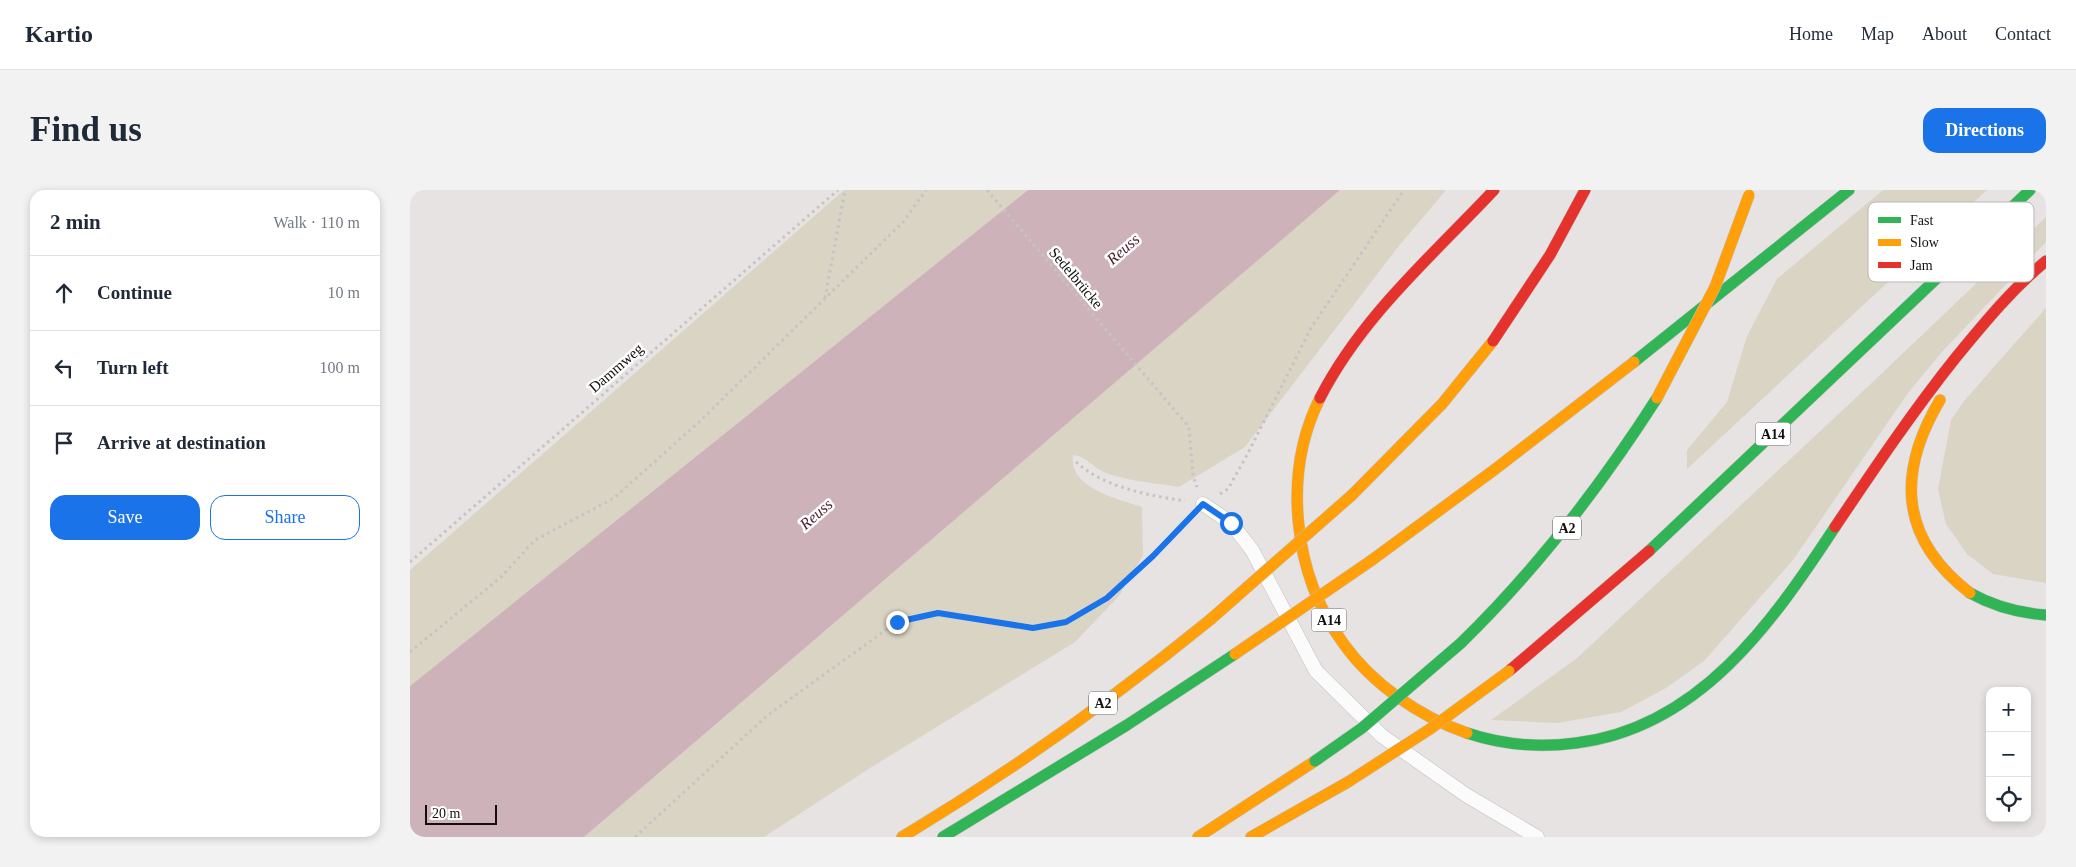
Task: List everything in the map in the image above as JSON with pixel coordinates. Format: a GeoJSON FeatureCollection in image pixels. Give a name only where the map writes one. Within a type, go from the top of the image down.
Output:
{"type":"FeatureCollection","features":[{"type":"Feature","properties":{"kind":"highway","name":"A14"},"geometry":{"type":"LineString","coordinates":[[1494,190],[1392,294],[1348,347],[1327,383],[1315,409],[1304,443],[1298,481],[1298,520],[1304,556],[1313,587],[1338,636],[1363,666],[1394,692],[1442,723],[1490,740],[1521,746],[1574,744],[1601,740],[1628,731],[1662,716],[1682,704],[1706,685],[1765,626],[1810,565],[1882,455],[1960,352],[2019,282]]}},
{"type":"Feature","properties":{"kind":"highway","name":"A2"},"geometry":{"type":"LineString","coordinates":[[902,837],[991,781],[1081,720],[1211,619],[1352,495],[1418,430],[1462,380],[1502,329],[1541,270],[1585,190]]}},
{"type":"Feature","properties":{"kind":"highway","name":"A14"},"geometry":{"type":"LineString","coordinates":[[943,837],[1177,694],[1372,560],[1475,486],[1594,396],[1850,190]]}},
{"type":"Feature","properties":{"kind":"highway","name":"A14"},"geometry":{"type":"LineString","coordinates":[[2017,202],[2030,190]]}},
{"type":"Feature","properties":{"kind":"highway","name":"A2"},"geometry":{"type":"LineString","coordinates":[[1198,837],[1362,728],[1461,644],[1497,610],[1553,546],[1615,464],[1657,398],[1715,287],[1750,193]]}},
{"type":"Feature","properties":{"kind":"highway","name":"A14"},"geometry":{"type":"LineString","coordinates":[[2034,271],[2046,263]]}},
{"type":"Feature","properties":{"kind":"highway"},"geometry":{"type":"LineString","coordinates":[[2021,301],[2034,286],[2046,263]]}},
{"type":"Feature","properties":{"kind":"highway","name":"A14"},"geometry":{"type":"LineString","coordinates":[[1250,837],[1348,782],[1434,727],[1509,671],[1634,565],[1933,282]]}},
{"type":"Feature","properties":{"kind":"highway"},"geometry":{"type":"LineString","coordinates":[[1962,369],[1978,349]]}},
{"type":"Feature","properties":{"kind":"highway"},"geometry":{"type":"LineString","coordinates":[[1944,392],[1929,418],[1919,441],[1913,464],[1912,506],[1926,547],[1952,580],[1970,594],[1988,604],[2012,612],[2046,615]]}},
{"type":"Feature","properties":{"kind":"lane"},"geometry":{"type":"LineString","coordinates":[[1772,253],[1827,190]]}},
{"type":"Feature","properties":{"kind":"lane"},"geometry":{"type":"LineString","coordinates":[[1203,504],[1231,523],[1252,550],[1316,671],[1382,736],[1466,795],[1537,837]]}},
{"type":"Feature","properties":{"kind":"path","name":"Dammweg"},"geometry":{"type":"LineString","coordinates":[[410,562],[838,190]]}},
{"type":"Feature","properties":{"kind":"path"},"geometry":{"type":"LineString","coordinates":[[825,298],[845,190]]}},
{"type":"Feature","properties":{"kind":"path"},"geometry":{"type":"LineString","coordinates":[[410,652],[501,577],[535,540],[614,498],[699,422],[904,222],[926,190]]}},
{"type":"Feature","properties":{"kind":"path","name":"Sedelbrücke"},"geometry":{"type":"LineString","coordinates":[[987,190],[1189,427],[1193,476],[1203,504]]}},
{"type":"Feature","properties":{"kind":"path"},"geometry":{"type":"LineString","coordinates":[[636,837],[768,715],[897,622],[938,613],[1033,628],[1066,622],[1107,598],[1153,556],[1203,504],[1228,488],[1247,456],[1312,328],[1404,190]]}},
{"type":"Feature","properties":{"kind":"path"},"geometry":{"type":"LineString","coordinates":[[1076,462],[1088,473],[1129,489],[1203,504]]}},
{"type":"Feature","properties":{"kind":"shaded area"},"geometry":{"type":"Polygon","coordinates":[[[844,190],[1028,190],[410,686],[410,570],[844,190]]]}},
{"type":"Feature","properties":{"kind":"shaded area"},"geometry":{"type":"Polygon","coordinates":[[[1340,190],[1446,190],[1398,247],[1245,447],[1179,487],[1114,476],[1073,455],[1074,466],[1078,476],[1086,484],[1108,496],[1142,507],[1143,555],[1119,596],[1075,642],[870,768],[764,837],[584,837],[1340,190]]]}},
{"type":"Feature","properties":{"kind":"shaded area"},"geometry":{"type":"Polygon","coordinates":[[[1883,190],[1987,190],[1974,202],[1869,202],[1883,190]]]}},
{"type":"Feature","properties":{"kind":"shaded area"},"geometry":{"type":"Polygon","coordinates":[[[1868,203],[1868,282],[1888,282],[1687,469],[1687,450],[1727,402],[1747,336],[1777,279],[1868,203]]]}},
{"type":"Feature","properties":{"kind":"shaded area"},"geometry":{"type":"Polygon","coordinates":[[[2046,217],[2046,242],[2034,255],[2034,228],[2046,217]]]}},
{"type":"Feature","properties":{"kind":"shaded area"},"geometry":{"type":"Polygon","coordinates":[[[1978,282],[2008,282],[1941,353],[1908,393],[1793,560],[1704,661],[1666,688],[1621,712],[1557,723],[1491,720],[1576,659],[1978,282]]]}},
{"type":"Feature","properties":{"kind":"shaded area"},"geometry":{"type":"Polygon","coordinates":[[[2046,308],[2046,583],[1993,574],[1967,554],[1946,524],[1938,489],[1951,420],[1964,401],[2046,308]]]}},
{"type":"Feature","properties":{"kind":"water","name":"Reuss"},"geometry":{"type":"Polygon","coordinates":[[[1028,190],[1340,190],[584,837],[410,837],[410,686],[1028,190]]]}},
{"type":"Feature","properties":{"kind":"traffic: fast"},"geometry":{"type":"LineString","coordinates":[[1634,362],[1849,190]]}},
{"type":"Feature","properties":{"kind":"traffic: fast"},"geometry":{"type":"LineString","coordinates":[[2017,202],[2030,190]]}},
{"type":"Feature","properties":{"kind":"traffic: fast"},"geometry":{"type":"LineString","coordinates":[[1649,551],[1933,282]]}},
{"type":"Feature","properties":{"kind":"traffic: fast"},"geometry":{"type":"LineString","coordinates":[[1461,643],[1516,586],[1566,526],[1613,463],[1657,398]]}},
{"type":"Feature","properties":{"kind":"traffic: fast"},"geometry":{"type":"LineString","coordinates":[[1467,733],[1507,743],[1534,745],[1576,743],[1620,733],[1660,716],[1695,693],[1728,665],[1758,634],[1811,563],[1835,527]]}},
{"type":"Feature","properties":{"kind":"traffic: fast"},"geometry":{"type":"LineString","coordinates":[[1970,593],[1988,602],[2007,608],[2026,613],[2046,615]]}},
{"type":"Feature","properties":{"kind":"traffic: fast"},"geometry":{"type":"LineString","coordinates":[[1315,761],[1362,728],[1461,643]]}},
{"type":"Feature","properties":{"kind":"traffic: fast"},"geometry":{"type":"LineString","coordinates":[[943,837],[1127,725],[1235,654]]}},
{"type":"Feature","properties":{"kind":"traffic: slow"},"geometry":{"type":"LineString","coordinates":[[1657,398],[1715,287],[1749,195]]}},
{"type":"Feature","properties":{"kind":"traffic: slow"},"geometry":{"type":"LineString","coordinates":[[1352,495],[1442,404],[1493,341]]}},
{"type":"Feature","properties":{"kind":"traffic: slow"},"geometry":{"type":"LineString","coordinates":[[1372,560],[1494,470],[1634,362]]}},
{"type":"Feature","properties":{"kind":"traffic: slow"},"geometry":{"type":"LineString","coordinates":[[1320,398],[1308,428],[1301,459],[1297,491],[1298,523],[1304,555],[1313,586],[1326,616],[1355,658],[1383,685],[1398,697],[1432,718],[1467,733]]}},
{"type":"Feature","properties":{"kind":"traffic: slow"},"geometry":{"type":"LineString","coordinates":[[1940,400],[1926,427],[1916,454],[1912,479],[1912,504],[1918,528],[1930,550],[1947,572],[1970,593]]}},
{"type":"Feature","properties":{"kind":"traffic: slow"},"geometry":{"type":"LineString","coordinates":[[1211,619],[1352,495]]}},
{"type":"Feature","properties":{"kind":"traffic: slow"},"geometry":{"type":"LineString","coordinates":[[1235,654],[1372,560]]}},
{"type":"Feature","properties":{"kind":"traffic: slow"},"geometry":{"type":"LineString","coordinates":[[902,837],[982,787],[1060,734],[1137,678],[1211,619]]}},
{"type":"Feature","properties":{"kind":"traffic: slow"},"geometry":{"type":"LineString","coordinates":[[1348,782],[1430,729],[1509,671]]}},
{"type":"Feature","properties":{"kind":"traffic: slow"},"geometry":{"type":"LineString","coordinates":[[1198,837],[1315,761]]}},
{"type":"Feature","properties":{"kind":"traffic: slow"},"geometry":{"type":"LineString","coordinates":[[1251,837],[1348,782]]}},
{"type":"Feature","properties":{"kind":"traffic: jam"},"geometry":{"type":"LineString","coordinates":[[1320,398],[1337,368],[1377,314],[1423,263],[1494,190]]}},
{"type":"Feature","properties":{"kind":"traffic: jam"},"geometry":{"type":"LineString","coordinates":[[1493,341],[1550,255],[1585,190]]}},
{"type":"Feature","properties":{"kind":"traffic: jam"},"geometry":{"type":"LineString","coordinates":[[2034,272],[2046,261]]}},
{"type":"Feature","properties":{"kind":"traffic: jam"},"geometry":{"type":"LineString","coordinates":[[1835,527],[1909,419],[1957,356],[1988,318],[2023,282]]}},
{"type":"Feature","properties":{"kind":"traffic: jam"},"geometry":{"type":"LineString","coordinates":[[1509,671],[1649,551]]}},
{"type":"Feature","properties":{"kind":"route"},"geometry":{"type":"LineString","coordinates":[[897,622],[938,613],[1033,628],[1066,622],[1107,598],[1153,556],[1203,504],[1231,523]]}}]}
